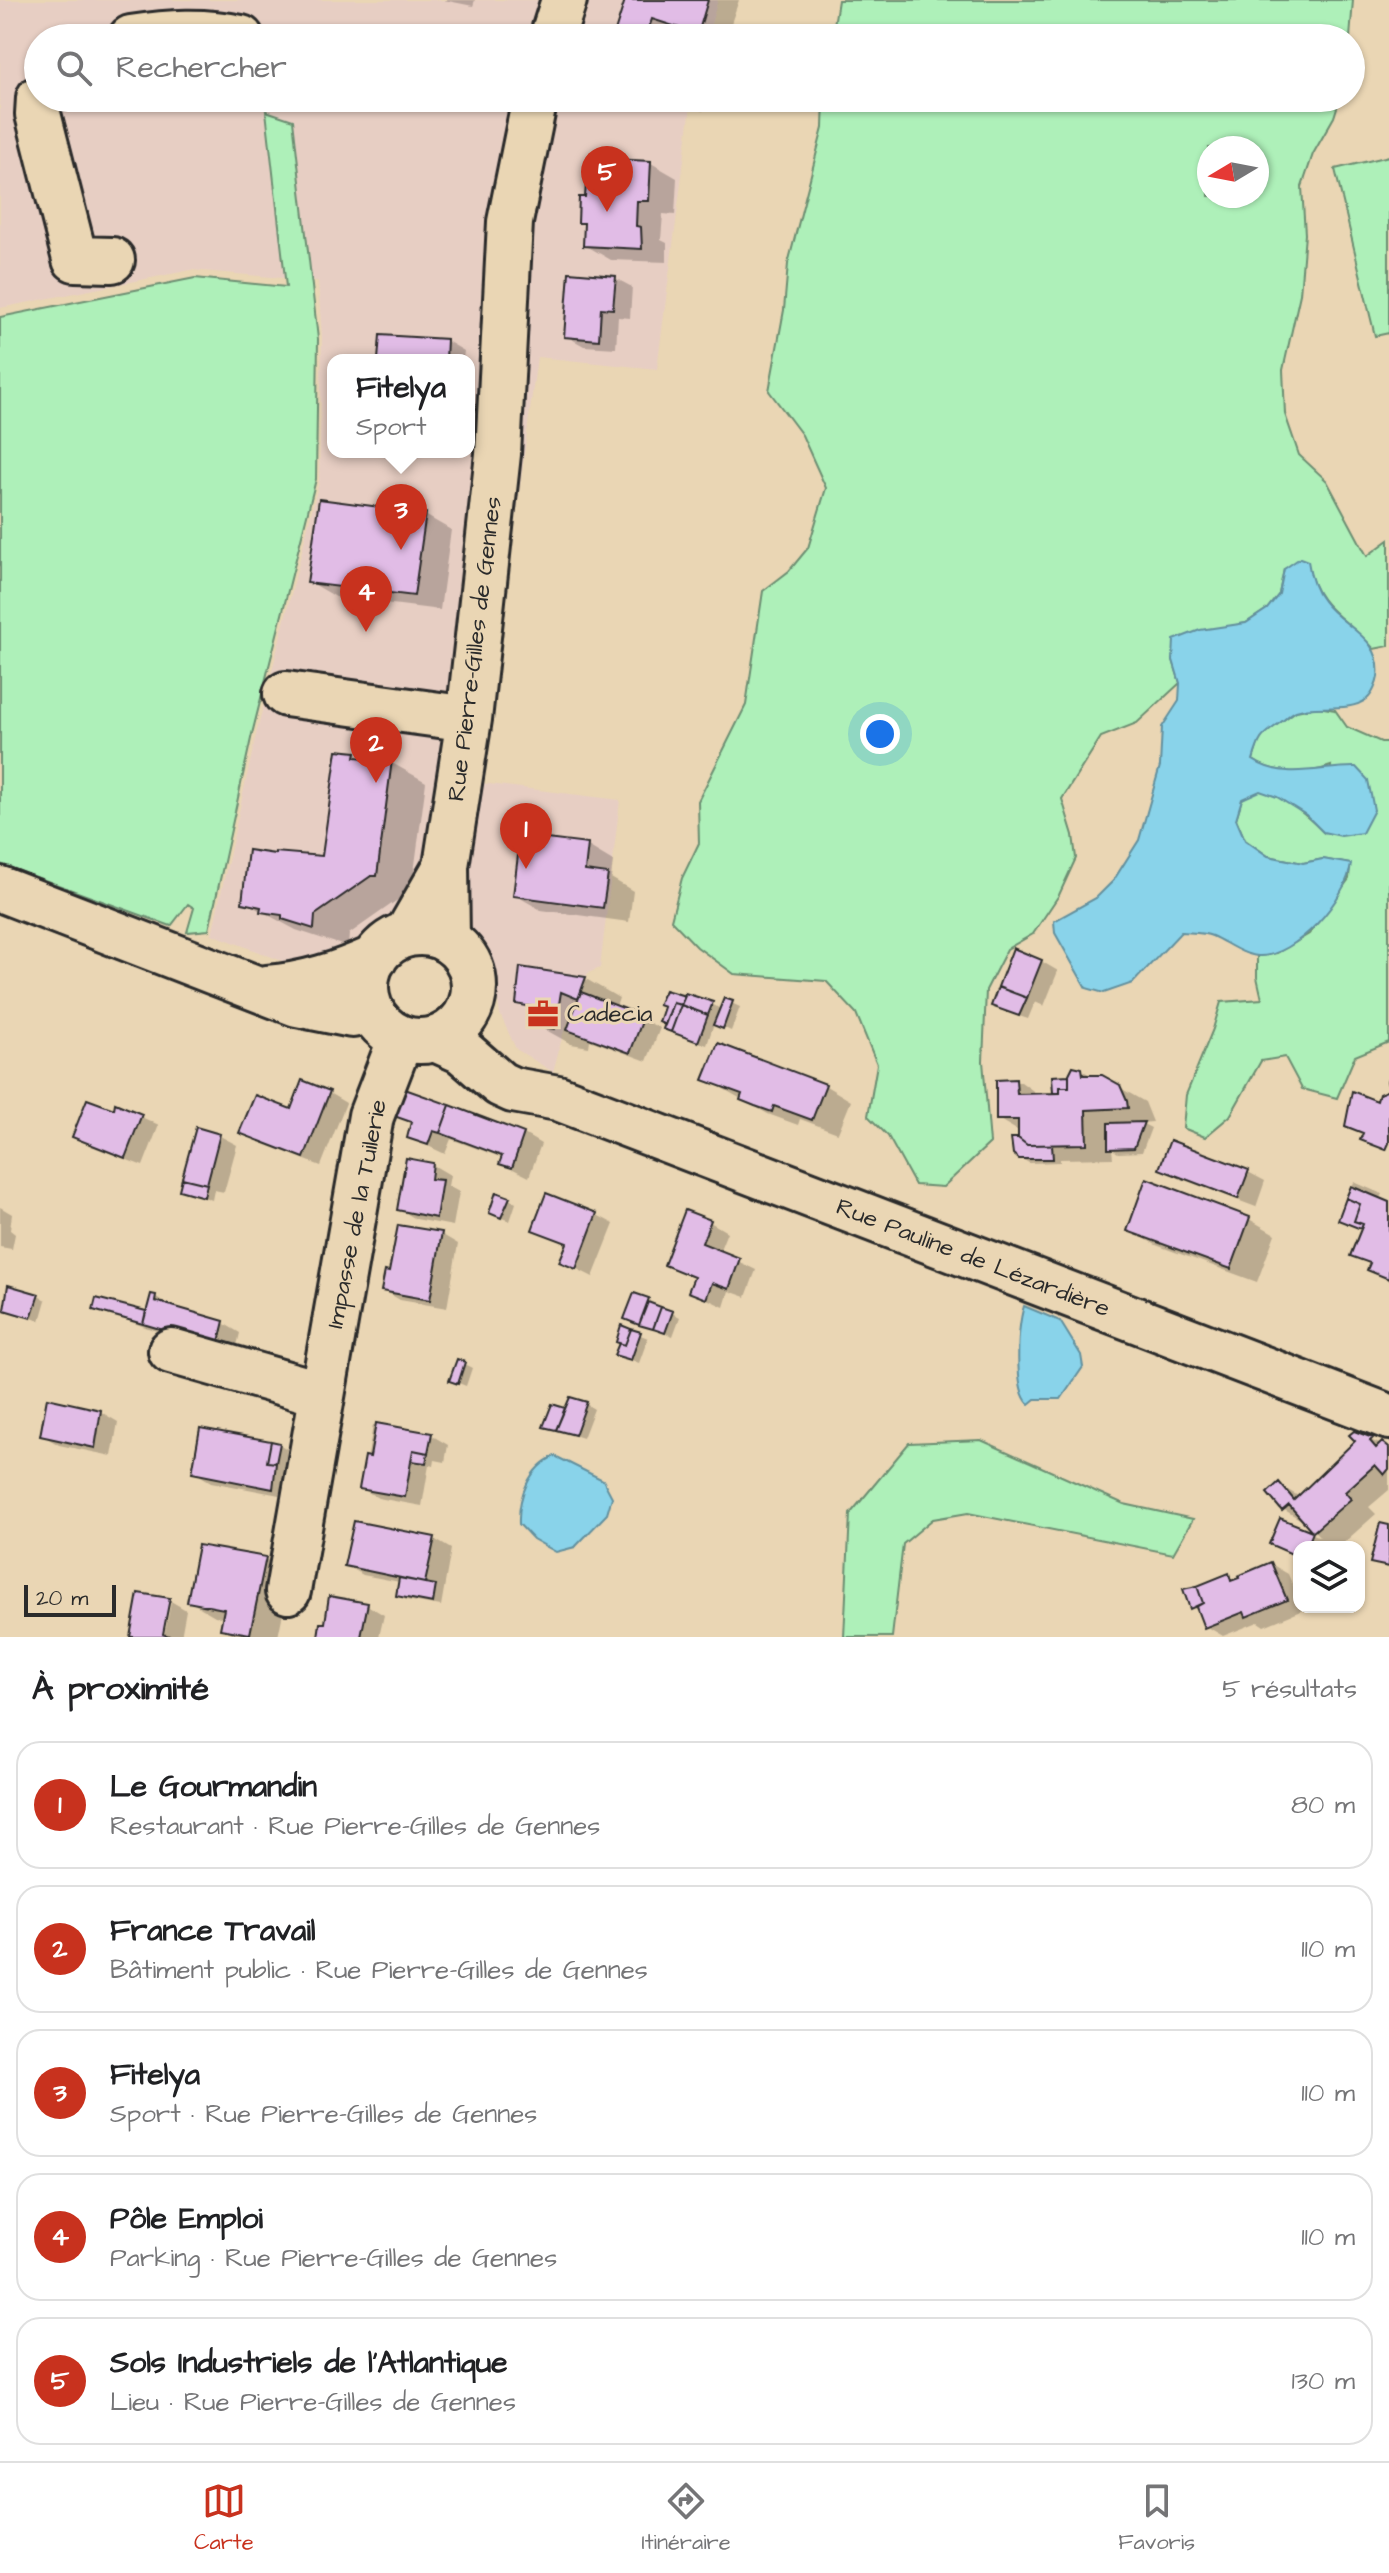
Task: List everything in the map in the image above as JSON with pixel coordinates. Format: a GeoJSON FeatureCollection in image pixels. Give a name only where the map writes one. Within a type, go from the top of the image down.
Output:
{"type":"FeatureCollection","features":[{"type":"Feature","properties":{"kind":"street"},"geometry":{"type":"LineString","coordinates":[[556,24],[564,0]]}},
{"type":"Feature","properties":{"kind":"street"},"geometry":{"type":"LineString","coordinates":[[38,112],[75,259],[112,260]]}},
{"type":"Feature","properties":{"kind":"street","name":"Rue Pierre-Gilles de Gennes"},"geometry":{"type":"LineString","coordinates":[[410,944],[446,866],[469,719],[498,454],[510,222],[524,112]]}},
{"type":"Feature","properties":{"kind":"street"},"geometry":{"type":"LineString","coordinates":[[286,694],[469,719]]}},
{"type":"Feature","properties":{"kind":"street","name":"Rue Pauline de Lézardière"},"geometry":{"type":"LineString","coordinates":[[0,889],[313,1008],[331,1009],[403,1029],[462,1051],[500,1084],[513,1090],[558,1098],[1389,1417]]}},
{"type":"Feature","properties":{"kind":"street"},"geometry":{"type":"LineString","coordinates":[[410,944],[461,952],[471,969],[474,987],[471,1005],[463,1020],[451,1032],[403,1029],[366,993],[367,975],[410,944]]}},
{"type":"Feature","properties":{"kind":"street","name":"Rue Pauline de Lézardière"},"geometry":{"type":"LineString","coordinates":[[260,989],[307,983],[336,975],[410,944]]}},
{"type":"Feature","properties":{"kind":"street","name":"Rue Pauline de Lézardière"},"geometry":{"type":"LineString","coordinates":[[471,1005],[511,1063],[558,1098]]}},
{"type":"Feature","properties":{"kind":"street","name":"Impasse de la Tuilerie"},"geometry":{"type":"LineString","coordinates":[[288,1591],[371,1116],[403,1029]]}},
{"type":"Feature","properties":{"kind":"street"},"geometry":{"type":"LineString","coordinates":[[171,1351],[322,1394]]}},
{"type":"Feature","properties":{"kind":"shaded area"},"geometry":{"type":"Polygon","coordinates":[[[0,0],[718,0],[711,24],[24,24],[24,112],[690,112],[657,369],[537,357],[481,783],[620,800],[600,968],[588,973],[563,1034],[553,1072],[516,1049],[500,1014],[491,958],[462,918],[400,911],[326,959],[285,962],[212,934],[256,735],[319,482],[322,338],[318,281],[191,270],[0,308],[0,0]]]}},
{"type":"Feature","properties":{"kind":"green space"},"geometry":{"type":"Polygon","coordinates":[[[838,0],[1353,0],[1351,24],[834,24],[838,0]]]}},
{"type":"Feature","properties":{"kind":"green space"},"geometry":{"type":"Polygon","coordinates":[[[266,112],[293,120],[318,339],[316,479],[252,734],[209,930],[187,932],[194,908],[188,904],[171,926],[0,864],[0,317],[195,278],[286,287],[266,112]]]}},
{"type":"Feature","properties":{"kind":"green space"},"geometry":{"type":"Polygon","coordinates":[[[824,112],[1336,112],[1313,154],[1302,187],[1305,234],[1300,294],[1283,370],[1285,414],[1299,455],[1327,481],[1367,556],[1389,540],[1389,646],[1374,649],[1333,612],[1317,592],[1307,562],[1284,569],[1279,594],[1267,609],[1173,660],[1180,683],[1137,723],[1101,737],[1062,799],[1076,858],[1059,895],[1033,934],[1007,949],[986,990],[983,1061],[990,1143],[943,1187],[915,1185],[888,1136],[868,1116],[877,1064],[856,1013],[826,981],[734,974],[697,947],[671,920],[682,878],[699,843],[698,801],[746,705],[763,591],[789,571],[808,548],[826,488],[802,435],[769,391],[784,310],[788,264],[823,128],[824,112]]]}},
{"type":"Feature","properties":{"kind":"green space"},"geometry":{"type":"Polygon","coordinates":[[[1389,156],[1389,333],[1375,336],[1335,169],[1389,156]]]}},
{"type":"Feature","properties":{"kind":"green space"},"geometry":{"type":"Polygon","coordinates":[[[1318,707],[1335,710],[1347,727],[1381,742],[1389,742],[1389,1042],[1355,1056],[1337,1098],[1302,1089],[1285,1057],[1261,1061],[1230,1116],[1205,1137],[1183,1128],[1186,1095],[1221,1002],[1262,999],[1257,977],[1257,956],[1277,953],[1309,934],[1349,879],[1350,864],[1323,859],[1303,863],[1268,856],[1245,840],[1236,819],[1242,799],[1257,791],[1267,792],[1294,806],[1323,832],[1331,766],[1291,772],[1253,760],[1260,737],[1296,711],[1318,707]]]}},
{"type":"Feature","properties":{"kind":"green space"},"geometry":{"type":"Polygon","coordinates":[[[981,1440],[1124,1504],[1193,1519],[1173,1554],[968,1513],[933,1519],[903,1544],[892,1637],[844,1637],[850,1514],[909,1443],[981,1440]]]}},
{"type":"Feature","properties":{"kind":"water"},"geometry":{"type":"Polygon","coordinates":[[[1300,558],[1308,561],[1313,582],[1323,601],[1368,642],[1378,663],[1377,679],[1371,694],[1359,703],[1296,711],[1262,738],[1253,760],[1277,770],[1290,771],[1356,767],[1368,780],[1374,810],[1362,833],[1341,836],[1323,832],[1306,815],[1277,797],[1260,791],[1242,799],[1236,819],[1245,840],[1268,856],[1303,863],[1323,859],[1351,864],[1340,893],[1330,909],[1303,937],[1273,954],[1252,955],[1208,935],[1181,932],[1133,983],[1104,993],[1086,988],[1055,933],[1054,921],[1096,898],[1113,881],[1139,840],[1160,766],[1162,727],[1179,701],[1180,683],[1173,660],[1174,640],[1200,630],[1246,623],[1267,609],[1279,594],[1284,569],[1300,558]]]}},
{"type":"Feature","properties":{"kind":"water"},"geometry":{"type":"Polygon","coordinates":[[[1024,1306],[1060,1321],[1081,1355],[1083,1367],[1061,1399],[1035,1399],[1029,1404],[1024,1397],[1018,1357],[1024,1306]]]}},
{"type":"Feature","properties":{"kind":"water"},"geometry":{"type":"Polygon","coordinates":[[[555,1456],[603,1480],[612,1497],[607,1514],[575,1547],[556,1552],[533,1539],[519,1524],[527,1484],[538,1467],[555,1456]]]}},
{"type":"Feature","properties":{"kind":"building"},"geometry":{"type":"Polygon","coordinates":[[[625,0],[708,0],[701,24],[667,24],[652,19],[650,24],[617,24],[625,0]]]}},
{"type":"Feature","properties":{"kind":"building"},"geometry":{"type":"Polygon","coordinates":[[[588,158],[651,161],[649,201],[637,201],[636,226],[641,227],[642,249],[583,246],[584,223],[578,223],[579,197],[585,197],[588,158]]]}},
{"type":"Feature","properties":{"kind":"building"},"geometry":{"type":"Polygon","coordinates":[[[569,272],[616,276],[613,309],[601,308],[599,340],[564,337],[569,272]]]}},
{"type":"Feature","properties":{"kind":"building"},"geometry":{"type":"Polygon","coordinates":[[[380,335],[447,339],[446,354],[378,354],[380,335]]]}},
{"type":"Feature","properties":{"kind":"building"},"geometry":{"type":"Polygon","coordinates":[[[319,499],[426,513],[414,596],[307,583],[319,499]]]}},
{"type":"Feature","properties":{"kind":"building"},"geometry":{"type":"Polygon","coordinates":[[[337,750],[356,752],[355,757],[364,758],[364,753],[392,760],[377,876],[371,876],[315,915],[314,929],[282,919],[282,915],[260,912],[261,907],[242,903],[248,850],[322,856],[337,750]]]}},
{"type":"Feature","properties":{"kind":"building"},"geometry":{"type":"Polygon","coordinates":[[[530,837],[588,844],[585,871],[608,874],[603,908],[513,896],[519,847],[528,848],[530,837]]]}},
{"type":"Feature","properties":{"kind":"building"},"geometry":{"type":"Polygon","coordinates":[[[1013,948],[1042,960],[1027,998],[998,987],[1013,948]]]}},
{"type":"Feature","properties":{"kind":"building"},"geometry":{"type":"Polygon","coordinates":[[[520,967],[586,977],[578,999],[561,992],[555,1029],[535,1026],[538,1008],[516,1004],[520,967]]]}},
{"type":"Feature","properties":{"kind":"building"},"geometry":{"type":"Polygon","coordinates":[[[998,987],[1027,998],[1019,1016],[991,1006],[998,987]]]}},
{"type":"Feature","properties":{"kind":"building"},"geometry":{"type":"Polygon","coordinates":[[[665,990],[685,996],[681,1005],[673,1003],[665,1025],[659,1022],[664,1007],[658,1005],[665,990]]]}},
{"type":"Feature","properties":{"kind":"building"},"geometry":{"type":"Polygon","coordinates":[[[581,992],[644,1016],[630,1053],[567,1030],[581,992]]]}},
{"type":"Feature","properties":{"kind":"building"},"geometry":{"type":"Polygon","coordinates":[[[685,993],[713,1002],[708,1015],[681,1005],[685,993]]]}},
{"type":"Feature","properties":{"kind":"building"},"geometry":{"type":"Polygon","coordinates":[[[724,998],[733,1001],[723,1029],[713,1025],[724,998]]]}},
{"type":"Feature","properties":{"kind":"building"},"geometry":{"type":"Polygon","coordinates":[[[673,1003],[681,1005],[671,1032],[663,1029],[673,1003]]]}},
{"type":"Feature","properties":{"kind":"building"},"geometry":{"type":"Polygon","coordinates":[[[681,1005],[708,1015],[698,1042],[671,1032],[681,1005]]]}},
{"type":"Feature","properties":{"kind":"building"},"geometry":{"type":"Polygon","coordinates":[[[718,1043],[826,1084],[812,1120],[774,1106],[772,1112],[755,1106],[740,1100],[742,1094],[703,1080],[718,1043]]]}},
{"type":"Feature","properties":{"kind":"building"},"geometry":{"type":"Polygon","coordinates":[[[1073,1066],[1082,1068],[1083,1075],[1102,1075],[1120,1085],[1127,1101],[1128,1108],[1086,1110],[1087,1144],[1027,1145],[1018,1138],[1018,1120],[996,1120],[996,1080],[1016,1079],[1017,1094],[1060,1093],[1060,1087],[1069,1087],[1069,1074],[1073,1066]]]}},
{"type":"Feature","properties":{"kind":"building"},"geometry":{"type":"Polygon","coordinates":[[[1069,1075],[1069,1087],[1060,1087],[1060,1093],[1053,1093],[1052,1076],[1069,1075]]]}},
{"type":"Feature","properties":{"kind":"building"},"geometry":{"type":"Polygon","coordinates":[[[302,1080],[330,1091],[304,1158],[239,1133],[255,1095],[291,1109],[302,1080]]]}},
{"type":"Feature","properties":{"kind":"building"},"geometry":{"type":"Polygon","coordinates":[[[402,1088],[450,1105],[440,1133],[433,1131],[428,1145],[407,1138],[411,1122],[391,1115],[402,1088]]]}},
{"type":"Feature","properties":{"kind":"building"},"geometry":{"type":"Polygon","coordinates":[[[1389,1090],[1389,1143],[1386,1150],[1360,1140],[1363,1133],[1345,1126],[1352,1091],[1377,1101],[1379,1094],[1389,1090]]]}},
{"type":"Feature","properties":{"kind":"building"},"geometry":{"type":"Polygon","coordinates":[[[87,1099],[114,1109],[115,1103],[142,1114],[125,1158],[72,1137],[87,1099]]]}},
{"type":"Feature","properties":{"kind":"building"},"geometry":{"type":"Polygon","coordinates":[[[450,1105],[524,1133],[512,1168],[499,1164],[502,1156],[440,1133],[450,1105]]]}},
{"type":"Feature","properties":{"kind":"building"},"geometry":{"type":"Polygon","coordinates":[[[1144,1122],[1134,1148],[1108,1149],[1108,1123],[1144,1122]]]}},
{"type":"Feature","properties":{"kind":"building"},"geometry":{"type":"Polygon","coordinates":[[[196,1127],[220,1134],[207,1184],[182,1178],[196,1127]]]}},
{"type":"Feature","properties":{"kind":"building"},"geometry":{"type":"Polygon","coordinates":[[[1011,1138],[1018,1138],[1027,1145],[1052,1145],[1053,1159],[1019,1159],[1013,1154],[1011,1138]]]}},
{"type":"Feature","properties":{"kind":"building"},"geometry":{"type":"Polygon","coordinates":[[[1170,1140],[1249,1170],[1238,1199],[1159,1169],[1170,1140]]]}},
{"type":"Feature","properties":{"kind":"building"},"geometry":{"type":"Polygon","coordinates":[[[406,1158],[433,1163],[431,1179],[442,1180],[436,1218],[397,1210],[406,1158]]]}},
{"type":"Feature","properties":{"kind":"building"},"geometry":{"type":"Polygon","coordinates":[[[182,1178],[207,1184],[204,1197],[179,1190],[182,1178]]]}},
{"type":"Feature","properties":{"kind":"building"},"geometry":{"type":"Polygon","coordinates":[[[1146,1178],[1250,1217],[1231,1269],[1127,1231],[1146,1178]]]}},
{"type":"Feature","properties":{"kind":"building"},"geometry":{"type":"Polygon","coordinates":[[[1351,1186],[1389,1202],[1389,1279],[1367,1270],[1370,1263],[1350,1256],[1363,1224],[1354,1221],[1360,1204],[1346,1198],[1351,1186]]]}},
{"type":"Feature","properties":{"kind":"building"},"geometry":{"type":"Polygon","coordinates":[[[496,1192],[510,1197],[501,1218],[489,1213],[496,1192]]]}},
{"type":"Feature","properties":{"kind":"building"},"geometry":{"type":"Polygon","coordinates":[[[546,1193],[597,1213],[576,1269],[559,1262],[567,1243],[532,1230],[546,1193]]]}},
{"type":"Feature","properties":{"kind":"building"},"geometry":{"type":"Polygon","coordinates":[[[1346,1198],[1360,1204],[1354,1221],[1363,1224],[1361,1229],[1338,1220],[1346,1198]]]}},
{"type":"Feature","properties":{"kind":"building"},"geometry":{"type":"Polygon","coordinates":[[[685,1210],[711,1220],[702,1243],[740,1258],[729,1289],[712,1283],[706,1299],[688,1292],[694,1277],[664,1265],[685,1210]]]}},
{"type":"Feature","properties":{"kind":"building"},"geometry":{"type":"Polygon","coordinates":[[[398,1225],[442,1232],[430,1300],[381,1291],[385,1271],[389,1272],[398,1225]]]}},
{"type":"Feature","properties":{"kind":"building"},"geometry":{"type":"Polygon","coordinates":[[[8,1285],[39,1294],[31,1318],[4,1310],[8,1285]]]}},
{"type":"Feature","properties":{"kind":"building"},"geometry":{"type":"Polygon","coordinates":[[[634,1293],[649,1298],[639,1325],[624,1319],[634,1293]]]}},
{"type":"Feature","properties":{"kind":"building"},"geometry":{"type":"Polygon","coordinates":[[[151,1294],[156,1295],[155,1301],[224,1321],[218,1346],[143,1324],[151,1294]]]}},
{"type":"Feature","properties":{"kind":"building"},"geometry":{"type":"Polygon","coordinates":[[[96,1298],[146,1311],[143,1324],[93,1310],[96,1298]]]}},
{"type":"Feature","properties":{"kind":"building"},"geometry":{"type":"Polygon","coordinates":[[[648,1302],[661,1307],[653,1329],[639,1325],[648,1302]]]}},
{"type":"Feature","properties":{"kind":"building"},"geometry":{"type":"Polygon","coordinates":[[[661,1307],[673,1311],[665,1333],[653,1329],[661,1307]]]}},
{"type":"Feature","properties":{"kind":"building"},"geometry":{"type":"Polygon","coordinates":[[[621,1325],[631,1329],[625,1345],[616,1342],[621,1325]]]}},
{"type":"Feature","properties":{"kind":"building"},"geometry":{"type":"Polygon","coordinates":[[[631,1329],[641,1332],[631,1360],[614,1355],[619,1343],[625,1345],[631,1329]]]}},
{"type":"Feature","properties":{"kind":"building"},"geometry":{"type":"Polygon","coordinates":[[[457,1359],[465,1362],[458,1384],[449,1381],[457,1359]]]}},
{"type":"Feature","properties":{"kind":"building"},"geometry":{"type":"Polygon","coordinates":[[[570,1397],[587,1402],[575,1435],[556,1430],[570,1397]]]}},
{"type":"Feature","properties":{"kind":"building"},"geometry":{"type":"Polygon","coordinates":[[[47,1398],[101,1410],[95,1448],[40,1436],[47,1398]]]}},
{"type":"Feature","properties":{"kind":"building"},"geometry":{"type":"Polygon","coordinates":[[[552,1404],[565,1408],[556,1430],[543,1427],[552,1404]]]}},
{"type":"Feature","properties":{"kind":"building"},"geometry":{"type":"Polygon","coordinates":[[[376,1423],[432,1433],[428,1453],[413,1450],[405,1497],[359,1489],[365,1456],[370,1457],[376,1423]]]}},
{"type":"Feature","properties":{"kind":"building"},"geometry":{"type":"Polygon","coordinates":[[[200,1428],[271,1441],[267,1462],[276,1463],[273,1489],[192,1473],[200,1428]]]}},
{"type":"Feature","properties":{"kind":"building"},"geometry":{"type":"Polygon","coordinates":[[[1354,1431],[1373,1438],[1370,1441],[1376,1448],[1382,1442],[1389,1448],[1389,1469],[1384,1475],[1375,1465],[1345,1492],[1351,1499],[1313,1532],[1309,1541],[1293,1541],[1293,1554],[1269,1544],[1280,1518],[1312,1531],[1289,1505],[1282,1511],[1267,1493],[1279,1482],[1294,1500],[1355,1441],[1349,1435],[1354,1431]]]}},
{"type":"Feature","properties":{"kind":"building"},"geometry":{"type":"Polygon","coordinates":[[[271,1441],[280,1443],[276,1463],[267,1462],[271,1441]]]}},
{"type":"Feature","properties":{"kind":"building"},"geometry":{"type":"Polygon","coordinates":[[[413,1450],[428,1453],[426,1463],[411,1461],[413,1450]]]}},
{"type":"Feature","properties":{"kind":"building"},"geometry":{"type":"Polygon","coordinates":[[[354,1521],[435,1537],[425,1583],[344,1566],[354,1521]]]}},
{"type":"Feature","properties":{"kind":"building"},"geometry":{"type":"Polygon","coordinates":[[[1380,1523],[1389,1525],[1389,1567],[1370,1563],[1380,1523]]]}},
{"type":"Feature","properties":{"kind":"building"},"geometry":{"type":"Polygon","coordinates":[[[198,1545],[266,1557],[250,1634],[220,1629],[224,1609],[187,1602],[198,1545]]]}},
{"type":"Feature","properties":{"kind":"building"},"geometry":{"type":"Polygon","coordinates":[[[1271,1562],[1287,1600],[1246,1617],[1244,1612],[1204,1628],[1196,1607],[1203,1603],[1197,1586],[1229,1573],[1231,1581],[1271,1562]]]}},
{"type":"Feature","properties":{"kind":"building"},"geometry":{"type":"Polygon","coordinates":[[[399,1578],[436,1585],[433,1603],[396,1596],[399,1578]]]}},
{"type":"Feature","properties":{"kind":"building"},"geometry":{"type":"Polygon","coordinates":[[[1197,1586],[1203,1603],[1190,1609],[1183,1589],[1197,1586]]]}},
{"type":"Feature","properties":{"kind":"building"},"geometry":{"type":"Polygon","coordinates":[[[138,1593],[170,1598],[163,1634],[172,1637],[130,1637],[138,1593]]]}},
{"type":"Feature","properties":{"kind":"building"},"geometry":{"type":"Polygon","coordinates":[[[329,1596],[368,1603],[361,1637],[318,1637],[320,1623],[325,1623],[329,1596]]]}},
{"type":"Feature","properties":{"kind":"place","name":"Sols Industriels de l'Atlantique"},"geometry":{"type":"Point","coordinates":[607,212]}},
{"type":"Feature","properties":{"kind":"place","name":"Fitelya"},"geometry":{"type":"Point","coordinates":[401,550]}},
{"type":"Feature","properties":{"kind":"place","name":"Pôle Emploi"},"geometry":{"type":"Point","coordinates":[366,632]}},
{"type":"Feature","properties":{"kind":"place","name":"France Travail"},"geometry":{"type":"Point","coordinates":[376,783]}},
{"type":"Feature","properties":{"kind":"place","name":"Le Gourmandin"},"geometry":{"type":"Point","coordinates":[526,869]}},
{"type":"Feature","properties":{"kind":"place","name":"Cadecia"},"geometry":{"type":"Point","coordinates":[543,1014]}}]}
